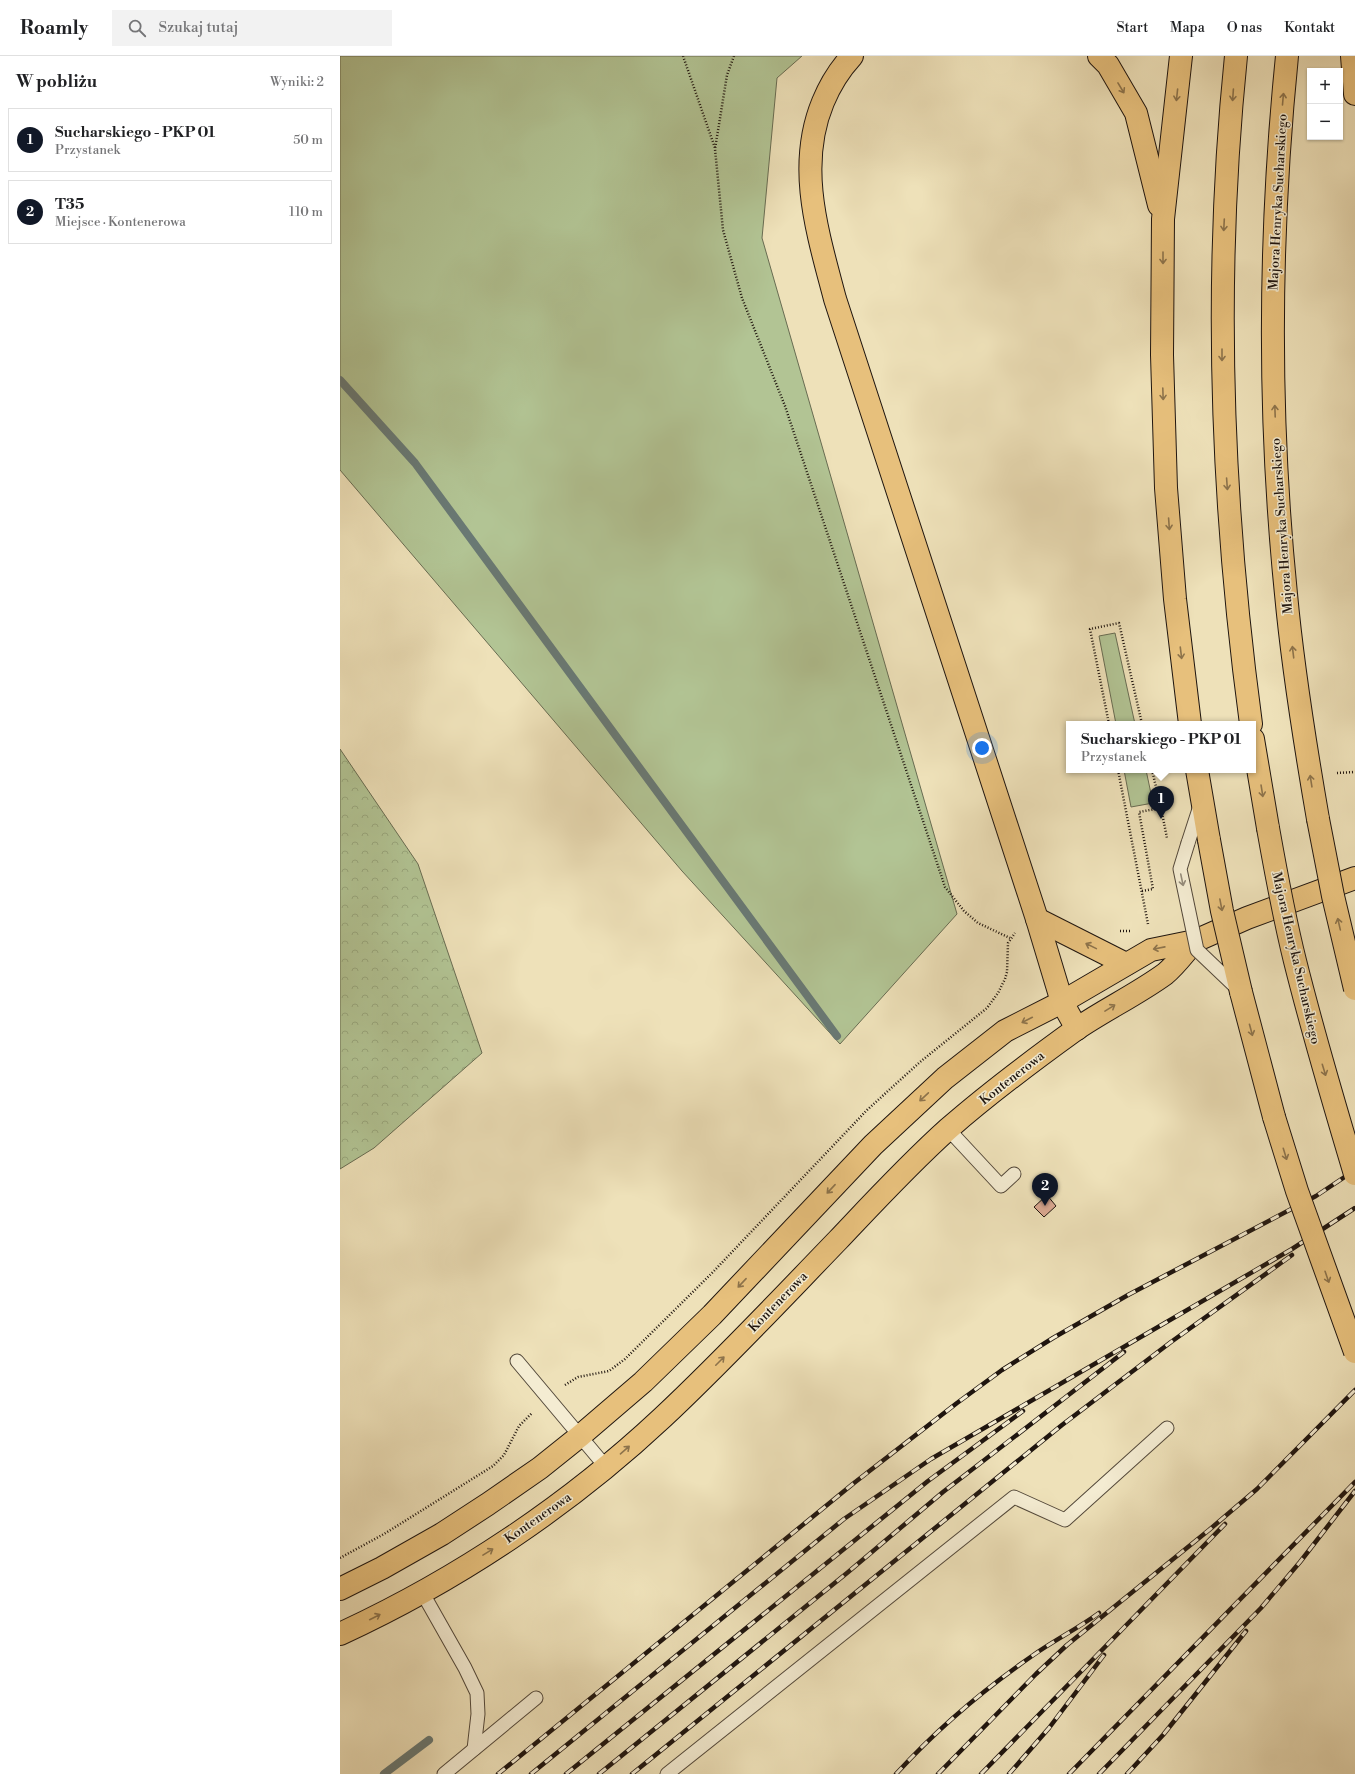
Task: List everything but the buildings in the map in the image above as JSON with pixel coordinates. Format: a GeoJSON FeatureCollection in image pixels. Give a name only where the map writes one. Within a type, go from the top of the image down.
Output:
{"type":"FeatureCollection","features":[{"type":"Feature","properties":{"kind":"main road"},"geometry":{"type":"LineString","coordinates":[[852,56],[845,63],[828,89],[819,113],[811,142],[809,171],[812,202],[819,238],[838,305],[1062,1002],[1077,1029]]}},
{"type":"Feature","properties":{"kind":"main road"},"geometry":{"type":"LineString","coordinates":[[1099,56],[1108,65],[1136,113],[1163,219]]}},
{"type":"Feature","properties":{"kind":"main road"},"geometry":{"type":"LineString","coordinates":[[1181,56],[1163,219],[1162,355],[1166,488],[1175,599],[1190,721]]}},
{"type":"Feature","properties":{"kind":"main road"},"geometry":{"type":"LineString","coordinates":[[1236,56],[1224,227],[1222,354],[1225,455],[1232,566],[1251,721]]}},
{"type":"Feature","properties":{"kind":"main road","name":"Majora Henryka Sucharskiego"},"geometry":{"type":"LineString","coordinates":[[1287,56],[1278,177],[1274,262],[1273,381],[1276,452],[1286,593],[1304,736],[1318,819],[1333,896],[1355,989]]}},
{"type":"Feature","properties":{"kind":"main road"},"geometry":{"type":"LineString","coordinates":[[1352,56],[1355,94]]}},
{"type":"Feature","properties":{"kind":"main road","name":"Majora Henryka Sucharskiego"},"geometry":{"type":"LineString","coordinates":[[1256,757],[1280,894],[1294,961],[1320,1059],[1355,1174]]}},
{"type":"Feature","properties":{"kind":"main road"},"geometry":{"type":"LineString","coordinates":[[1198,773],[1202,800],[1198,841],[1222,911],[1241,992],[1274,1117],[1297,1191],[1355,1352]]}},
{"type":"Feature","properties":{"kind":"main road","name":"Kontenerowa"},"geometry":{"type":"LineString","coordinates":[[340,1590],[412,1551],[488,1504],[540,1468],[580,1436],[643,1382],[712,1315],[873,1145],[945,1078],[1005,1031],[1062,1002],[1151,950],[1195,941],[1246,918],[1355,878]]}},
{"type":"Feature","properties":{"kind":"main road"},"geometry":{"type":"LineString","coordinates":[[1036,919],[1126,964]]}},
{"type":"Feature","properties":{"kind":"main road","name":"Kontenerowa"},"geometry":{"type":"LineString","coordinates":[[340,1634],[422,1592],[504,1542],[562,1502],[606,1467],[662,1418],[765,1316],[886,1189],[948,1129],[1024,1067],[1077,1029],[1166,972],[1195,941]]}},
{"type":"Feature","properties":{"kind":"lane"},"geometry":{"type":"LineString","coordinates":[[1198,841],[1180,869],[1197,950],[1241,992]]}},
{"type":"Feature","properties":{"kind":"lane"},"geometry":{"type":"LineString","coordinates":[[948,1129],[1001,1186],[1014,1174]]}},
{"type":"Feature","properties":{"kind":"lane"},"geometry":{"type":"LineString","coordinates":[[517,1361],[606,1467]]}},
{"type":"Feature","properties":{"kind":"lane"},"geometry":{"type":"LineString","coordinates":[[667,1774],[1014,1497],[1065,1520],[1167,1428]]}},
{"type":"Feature","properties":{"kind":"lane"},"geometry":{"type":"LineString","coordinates":[[422,1592],[465,1668],[477,1693],[478,1714],[474,1749]]}},
{"type":"Feature","properties":{"kind":"lane"},"geometry":{"type":"LineString","coordinates":[[444,1774],[536,1698]]}},
{"type":"Feature","properties":{"kind":"path"},"geometry":{"type":"LineString","coordinates":[[683,56],[715,149],[723,230],[742,298],[785,406],[945,887],[964,911],[978,923],[1010,938]]}},
{"type":"Feature","properties":{"kind":"path"},"geometry":{"type":"LineString","coordinates":[[715,149],[727,75],[734,56]]}},
{"type":"Feature","properties":{"kind":"path"},"geometry":{"type":"LineString","coordinates":[[1108,721],[1090,629],[1119,623],[1141,721]]}},
{"type":"Feature","properties":{"kind":"path"},"geometry":{"type":"LineString","coordinates":[[1332,774],[1355,772]]}},
{"type":"Feature","properties":{"kind":"path"},"geometry":{"type":"LineString","coordinates":[[1119,773],[1149,928]]}},
{"type":"Feature","properties":{"kind":"path"},"geometry":{"type":"LineString","coordinates":[[1153,773],[1167,839]]}},
{"type":"Feature","properties":{"kind":"path"},"geometry":{"type":"LineString","coordinates":[[1142,891],[1153,889],[1138,812],[1161,808]]}},
{"type":"Feature","properties":{"kind":"path"},"geometry":{"type":"LineString","coordinates":[[340,1558],[391,1531],[493,1466],[508,1449],[519,1426],[529,1415],[565,1385],[578,1377],[608,1371],[625,1359],[713,1272],[866,1110],[920,1062],[987,1008],[998,993],[1005,979],[1008,967],[1008,944],[1010,938],[1021,928],[1036,919]]}},
{"type":"Feature","properties":{"kind":"path"},"geometry":{"type":"LineString","coordinates":[[1117,931],[1133,931]]}},
{"type":"Feature","properties":{"kind":"green space"},"geometry":{"type":"Polygon","coordinates":[[[340,56],[802,56],[777,78],[762,238],[957,914],[840,1044],[682,871],[340,470],[340,56]]]}},
{"type":"Feature","properties":{"kind":"green space"},"geometry":{"type":"Polygon","coordinates":[[[1115,633],[1134,721],[1115,721],[1099,636],[1115,633]]]}},
{"type":"Feature","properties":{"kind":"green space"},"geometry":{"type":"Polygon","coordinates":[[[340,749],[418,864],[482,1053],[374,1148],[340,1169],[340,749]]]}},
{"type":"Feature","properties":{"kind":"green space"},"geometry":{"type":"Polygon","coordinates":[[[1125,773],[1147,773],[1153,803],[1131,807],[1125,773]]]}},
{"type":"Feature","properties":{"kind":"waterway"},"geometry":{"type":"LineString","coordinates":[[340,380],[415,463],[837,1036]]}},
{"type":"Feature","properties":{"kind":"waterway"},"geometry":{"type":"LineString","coordinates":[[384,1774],[429,1740]]}},
{"type":"Feature","properties":{"kind":"railway"},"geometry":{"type":"LineString","coordinates":[[498,1774],[854,1483],[1002,1370],[1053,1338],[1128,1295],[1316,1196],[1355,1170]]}},
{"type":"Feature","properties":{"kind":"railway"},"geometry":{"type":"LineString","coordinates":[[531,1774],[844,1519],[931,1459],[1292,1249],[1355,1208]]}},
{"type":"Feature","properties":{"kind":"railway"},"geometry":{"type":"LineString","coordinates":[[632,1774],[1062,1425],[1171,1342],[1292,1255]]}},
{"type":"Feature","properties":{"kind":"railway"},"geometry":{"type":"LineString","coordinates":[[599,1774],[847,1573],[943,1492],[1124,1352]]}},
{"type":"Feature","properties":{"kind":"railway"},"geometry":{"type":"LineString","coordinates":[[938,1774],[1036,1674],[1067,1645],[1209,1530],[1257,1489],[1355,1390]]}},
{"type":"Feature","properties":{"kind":"railway"},"geometry":{"type":"LineString","coordinates":[[566,1774],[928,1481],[1023,1411]]}},
{"type":"Feature","properties":{"kind":"railway"},"geometry":{"type":"LineString","coordinates":[[1069,1774],[1355,1482]]}},
{"type":"Feature","properties":{"kind":"railway"},"geometry":{"type":"LineString","coordinates":[[1099,1774],[1261,1608],[1300,1562],[1355,1491]]}},
{"type":"Feature","properties":{"kind":"railway"},"geometry":{"type":"LineString","coordinates":[[981,1774],[1225,1524]]}},
{"type":"Feature","properties":{"kind":"railway"},"geometry":{"type":"LineString","coordinates":[[896,1774],[944,1726],[978,1697],[1014,1669],[1099,1613]]}},
{"type":"Feature","properties":{"kind":"railway"},"geometry":{"type":"LineString","coordinates":[[1127,1774],[1163,1735],[1246,1631]]}},
{"type":"Feature","properties":{"kind":"railway"},"geometry":{"type":"LineString","coordinates":[[1009,1774],[1049,1728],[1104,1655]]}},
{"type":"Feature","properties":{"kind":"place","name":"Sucharskiego - PKP 01"},"geometry":{"type":"Point","coordinates":[1161,819]}},
{"type":"Feature","properties":{"kind":"place","name":"T35"},"geometry":{"type":"Point","coordinates":[1045,1206]}}]}
